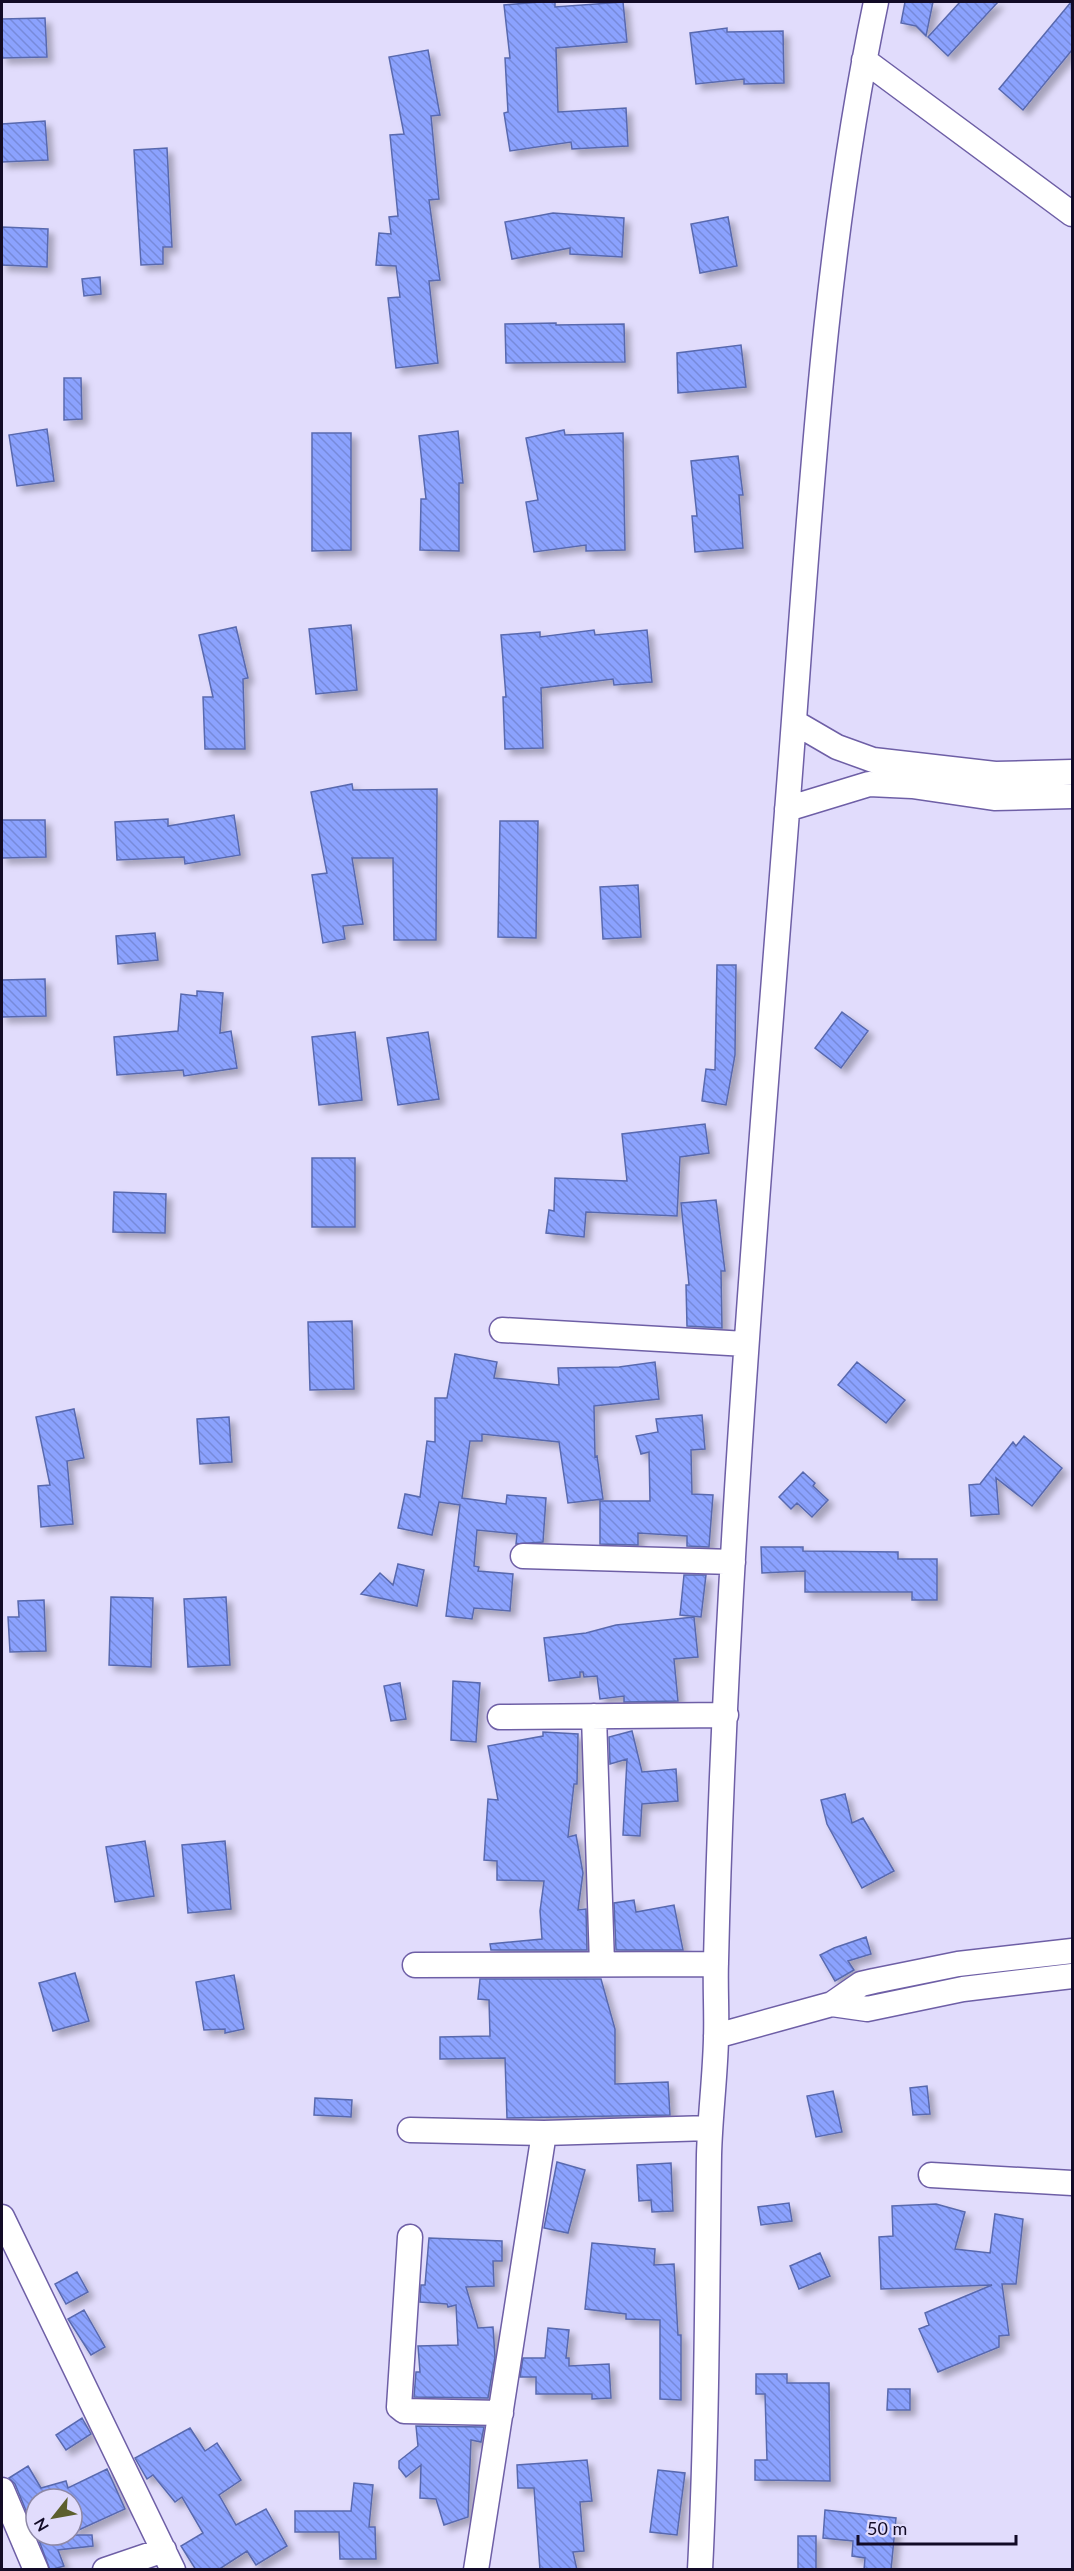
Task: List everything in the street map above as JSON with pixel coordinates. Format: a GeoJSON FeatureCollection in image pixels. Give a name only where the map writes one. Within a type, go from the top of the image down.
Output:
{"type":"FeatureCollection","features":[{"type":"Feature","properties":{"kind":"street"},"geometry":{"type":"LineString","coordinates":[[700,2570],[710,2128],[716,2036],[716,1964],[733,1562],[746,1344],[787,809],[829,311],[864,60],[876,2]]}},
{"type":"Feature","properties":{"kind":"street"},"geometry":{"type":"LineString","coordinates":[[864,60],[1072,214]]}},
{"type":"Feature","properties":{"kind":"street"},"geometry":{"type":"LineString","coordinates":[[794,722],[837,747],[873,760],[995,774],[1072,772]]}},
{"type":"Feature","properties":{"kind":"street"},"geometry":{"type":"LineString","coordinates":[[787,809],[869,784],[912,786],[994,798],[1072,796]]}},
{"type":"Feature","properties":{"kind":"street"},"geometry":{"type":"LineString","coordinates":[[502,1330],[746,1344]]}},
{"type":"Feature","properties":{"kind":"street"},"geometry":{"type":"LineString","coordinates":[[523,1556],[733,1562]]}},
{"type":"Feature","properties":{"kind":"street"},"geometry":{"type":"LineString","coordinates":[[500,1717],[726,1715]]}},
{"type":"Feature","properties":{"kind":"street"},"geometry":{"type":"LineString","coordinates":[[594,1716],[602,1964]]}},
{"type":"Feature","properties":{"kind":"street"},"geometry":{"type":"LineString","coordinates":[[716,2036],[832,2004],[861,1984],[907,1973],[1041,1953],[1072,1951]]}},
{"type":"Feature","properties":{"kind":"street"},"geometry":{"type":"LineString","coordinates":[[415,1965],[716,1964]]}},
{"type":"Feature","properties":{"kind":"street"},"geometry":{"type":"LineString","coordinates":[[832,2004],[867,2009],[963,1989],[1072,1976]]}},
{"type":"Feature","properties":{"kind":"street"},"geometry":{"type":"LineString","coordinates":[[410,2130],[544,2133],[710,2128]]}},
{"type":"Feature","properties":{"kind":"street"},"geometry":{"type":"LineString","coordinates":[[476,2570],[544,2133]]}},
{"type":"Feature","properties":{"kind":"street"},"geometry":{"type":"LineString","coordinates":[[931,2175],[1072,2182]]}},
{"type":"Feature","properties":{"kind":"street"},"geometry":{"type":"LineString","coordinates":[[2,2217],[169,2560],[105,2570]]}},
{"type":"Feature","properties":{"kind":"street"},"geometry":{"type":"LineString","coordinates":[[410,2238],[399,2407],[404,2411],[501,2413]]}},
{"type":"Feature","properties":{"kind":"street"},"geometry":{"type":"LineString","coordinates":[[2,2490],[36,2570]]}},
{"type":"Feature","properties":{"kind":"building"},"geometry":{"type":"Polygon","coordinates":[[[555,2],[555,7],[623,2],[627,42],[556,48],[558,112],[626,108],[628,146],[572,149],[571,142],[510,151],[504,113],[508,112],[505,58],[510,58],[504,5],[555,2]]]}},
{"type":"Feature","properties":{"kind":"building"},"geometry":{"type":"Polygon","coordinates":[[[905,2],[933,2],[926,36],[916,26],[901,23],[905,2]]]}},
{"type":"Feature","properties":{"kind":"building"},"geometry":{"type":"Polygon","coordinates":[[[960,2],[998,2],[948,56],[928,37],[960,2]]]}},
{"type":"Feature","properties":{"kind":"building"},"geometry":{"type":"Polygon","coordinates":[[[1071,2],[1072,50],[1023,110],[999,89],[1071,2]]]}},
{"type":"Feature","properties":{"kind":"building"},"geometry":{"type":"Polygon","coordinates":[[[45,18],[47,57],[2,58],[2,19],[45,18]]]}},
{"type":"Feature","properties":{"kind":"building"},"geometry":{"type":"Polygon","coordinates":[[[727,28],[727,32],[783,31],[784,83],[744,84],[744,79],[696,84],[690,33],[727,28]]]}},
{"type":"Feature","properties":{"kind":"building"},"geometry":{"type":"Polygon","coordinates":[[[428,50],[440,115],[431,116],[439,199],[429,200],[440,280],[429,281],[438,363],[396,368],[388,298],[400,297],[396,266],[376,265],[379,233],[391,234],[389,217],[398,216],[390,135],[404,134],[389,57],[428,50]]]}},
{"type":"Feature","properties":{"kind":"building"},"geometry":{"type":"Polygon","coordinates":[[[45,121],[48,160],[2,162],[2,124],[45,121]]]}},
{"type":"Feature","properties":{"kind":"building"},"geometry":{"type":"Polygon","coordinates":[[[167,148],[172,247],[163,247],[163,264],[141,265],[134,150],[167,148]]]}},
{"type":"Feature","properties":{"kind":"building"},"geometry":{"type":"Polygon","coordinates":[[[553,213],[624,218],[622,257],[570,254],[570,248],[512,259],[505,222],[553,213]]]}},
{"type":"Feature","properties":{"kind":"building"},"geometry":{"type":"Polygon","coordinates":[[[728,217],[737,266],[700,273],[691,224],[728,217]]]}},
{"type":"Feature","properties":{"kind":"building"},"geometry":{"type":"Polygon","coordinates":[[[2,227],[48,229],[47,267],[2,265],[2,227]]]}},
{"type":"Feature","properties":{"kind":"building"},"geometry":{"type":"Polygon","coordinates":[[[100,277],[101,294],[84,296],[82,279],[100,277]]]}},
{"type":"Feature","properties":{"kind":"building"},"geometry":{"type":"Polygon","coordinates":[[[556,323],[556,325],[624,324],[625,362],[506,363],[505,324],[556,323]]]}},
{"type":"Feature","properties":{"kind":"building"},"geometry":{"type":"Polygon","coordinates":[[[741,345],[746,387],[678,393],[677,353],[741,345]]]}},
{"type":"Feature","properties":{"kind":"building"},"geometry":{"type":"Polygon","coordinates":[[[64,378],[81,378],[82,419],[64,420],[64,378]]]}},
{"type":"Feature","properties":{"kind":"building"},"geometry":{"type":"Polygon","coordinates":[[[47,429],[54,481],[17,486],[9,435],[47,429]]]}},
{"type":"Feature","properties":{"kind":"building"},"geometry":{"type":"Polygon","coordinates":[[[564,430],[565,435],[623,433],[625,550],[586,551],[586,545],[534,552],[526,502],[538,500],[526,438],[564,430]]]}},
{"type":"Feature","properties":{"kind":"building"},"geometry":{"type":"Polygon","coordinates":[[[458,431],[463,483],[459,483],[459,551],[420,550],[421,499],[426,499],[419,436],[458,431]]]}},
{"type":"Feature","properties":{"kind":"building"},"geometry":{"type":"Polygon","coordinates":[[[312,433],[351,433],[351,550],[312,551],[312,433]]]}},
{"type":"Feature","properties":{"kind":"building"},"geometry":{"type":"Polygon","coordinates":[[[738,456],[743,495],[739,495],[743,548],[695,552],[692,516],[697,516],[691,461],[738,456]]]}},
{"type":"Feature","properties":{"kind":"building"},"geometry":{"type":"Polygon","coordinates":[[[351,625],[357,690],[316,694],[309,629],[351,625]]]}},
{"type":"Feature","properties":{"kind":"building"},"geometry":{"type":"Polygon","coordinates":[[[236,627],[248,678],[243,679],[245,749],[205,749],[203,697],[213,697],[199,635],[236,627]]]}},
{"type":"Feature","properties":{"kind":"building"},"geometry":{"type":"Polygon","coordinates":[[[594,630],[595,635],[647,630],[652,682],[614,685],[613,679],[541,688],[543,748],[505,749],[503,697],[506,697],[501,635],[540,632],[540,637],[594,630]]]}},
{"type":"Feature","properties":{"kind":"building"},"geometry":{"type":"Polygon","coordinates":[[[352,784],[353,790],[437,789],[436,940],[394,940],[393,858],[352,858],[363,924],[343,926],[345,939],[323,943],[312,875],[327,873],[311,792],[352,784]]]}},
{"type":"Feature","properties":{"kind":"building"},"geometry":{"type":"Polygon","coordinates":[[[234,815],[240,855],[185,864],[184,857],[117,860],[115,822],[168,819],[168,826],[234,815]]]}},
{"type":"Feature","properties":{"kind":"building"},"geometry":{"type":"Polygon","coordinates":[[[2,820],[45,820],[46,857],[2,858],[2,820]]]}},
{"type":"Feature","properties":{"kind":"building"},"geometry":{"type":"Polygon","coordinates":[[[500,821],[538,821],[536,938],[498,937],[500,821]]]}},
{"type":"Feature","properties":{"kind":"building"},"geometry":{"type":"Polygon","coordinates":[[[638,885],[641,937],[603,939],[600,887],[638,885]]]}},
{"type":"Feature","properties":{"kind":"building"},"geometry":{"type":"Polygon","coordinates":[[[155,933],[158,960],[118,964],[116,936],[155,933]]]}},
{"type":"Feature","properties":{"kind":"building"},"geometry":{"type":"Polygon","coordinates":[[[717,965],[736,965],[735,1055],[726,1105],[702,1101],[706,1069],[715,1070],[717,965]]]}},
{"type":"Feature","properties":{"kind":"building"},"geometry":{"type":"Polygon","coordinates":[[[45,979],[46,1016],[2,1017],[2,980],[45,979]]]}},
{"type":"Feature","properties":{"kind":"building"},"geometry":{"type":"Polygon","coordinates":[[[197,991],[223,993],[220,1033],[231,1031],[237,1068],[184,1076],[183,1070],[117,1075],[114,1037],[178,1031],[181,994],[197,996],[197,991]]]}},
{"type":"Feature","properties":{"kind":"building"},"geometry":{"type":"Polygon","coordinates":[[[842,1012],[868,1031],[841,1068],[815,1048],[842,1012]]]}},
{"type":"Feature","properties":{"kind":"building"},"geometry":{"type":"Polygon","coordinates":[[[355,1032],[362,1100],[319,1105],[312,1037],[355,1032]]]}},
{"type":"Feature","properties":{"kind":"building"},"geometry":{"type":"Polygon","coordinates":[[[428,1032],[439,1099],[398,1105],[387,1038],[428,1032]]]}},
{"type":"Feature","properties":{"kind":"building"},"geometry":{"type":"Polygon","coordinates":[[[705,1124],[709,1153],[680,1157],[677,1216],[586,1212],[584,1237],[546,1233],[549,1210],[554,1211],[555,1178],[627,1181],[622,1134],[705,1124]]]}},
{"type":"Feature","properties":{"kind":"building"},"geometry":{"type":"Polygon","coordinates":[[[312,1158],[355,1158],[355,1227],[312,1227],[312,1158]]]}},
{"type":"Feature","properties":{"kind":"building"},"geometry":{"type":"Polygon","coordinates":[[[114,1192],[166,1194],[165,1233],[113,1232],[114,1192]]]}},
{"type":"Feature","properties":{"kind":"building"},"geometry":{"type":"Polygon","coordinates":[[[716,1200],[725,1271],[721,1271],[722,1328],[687,1326],[686,1285],[689,1285],[681,1203],[716,1200]]]}},
{"type":"Feature","properties":{"kind":"building"},"geometry":{"type":"Polygon","coordinates":[[[352,1321],[354,1389],[310,1390],[308,1322],[352,1321]]]}},
{"type":"Feature","properties":{"kind":"building"},"geometry":{"type":"Polygon","coordinates":[[[455,1354],[497,1362],[494,1378],[559,1385],[558,1368],[619,1367],[655,1362],[659,1399],[594,1406],[595,1457],[597,1456],[603,1499],[568,1503],[559,1442],[482,1434],[482,1441],[470,1441],[462,1498],[506,1504],[507,1495],[546,1498],[543,1542],[516,1544],[517,1534],[477,1530],[474,1566],[479,1567],[478,1571],[513,1574],[510,1611],[474,1608],[472,1619],[446,1616],[460,1505],[439,1502],[432,1535],[398,1528],[405,1494],[420,1497],[427,1441],[435,1442],[435,1398],[447,1398],[455,1354]]]}},
{"type":"Feature","properties":{"kind":"building"},"geometry":{"type":"Polygon","coordinates":[[[857,1362],[905,1400],[886,1423],[838,1385],[857,1362]]]}},
{"type":"Feature","properties":{"kind":"building"},"geometry":{"type":"Polygon","coordinates":[[[74,1409],[84,1458],[67,1461],[73,1524],[41,1527],[38,1486],[50,1485],[36,1417],[74,1409]]]}},
{"type":"Feature","properties":{"kind":"building"},"geometry":{"type":"Polygon","coordinates":[[[702,1415],[705,1449],[691,1450],[692,1494],[713,1495],[709,1547],[687,1546],[687,1536],[638,1533],[638,1545],[600,1544],[600,1501],[650,1501],[649,1452],[641,1454],[636,1436],[658,1432],[656,1419],[702,1415]]]}},
{"type":"Feature","properties":{"kind":"building"},"geometry":{"type":"Polygon","coordinates":[[[229,1417],[232,1462],[200,1464],[197,1419],[229,1417]]]}},
{"type":"Feature","properties":{"kind":"building"},"geometry":{"type":"Polygon","coordinates":[[[1024,1436],[1062,1468],[1032,1506],[996,1478],[999,1514],[971,1516],[969,1485],[980,1484],[1013,1442],[1016,1446],[1024,1436]]]}},
{"type":"Feature","properties":{"kind":"building"},"geometry":{"type":"Polygon","coordinates":[[[803,1472],[815,1483],[813,1486],[828,1500],[812,1517],[797,1503],[791,1509],[779,1497],[803,1472]]]}},
{"type":"Feature","properties":{"kind":"building"},"geometry":{"type":"Polygon","coordinates":[[[761,1547],[803,1547],[803,1551],[898,1552],[898,1559],[937,1559],[937,1600],[912,1600],[912,1592],[805,1592],[805,1571],[762,1573],[761,1547]]]}},
{"type":"Feature","properties":{"kind":"building"},"geometry":{"type":"Polygon","coordinates":[[[398,1564],[424,1570],[417,1606],[361,1594],[380,1573],[393,1585],[398,1564]]]}},
{"type":"Feature","properties":{"kind":"building"},"geometry":{"type":"Polygon","coordinates":[[[684,1575],[706,1575],[701,1617],[680,1615],[684,1575]]]}},
{"type":"Feature","properties":{"kind":"building"},"geometry":{"type":"Polygon","coordinates":[[[111,1597],[153,1598],[151,1667],[109,1665],[111,1597]]]}},
{"type":"Feature","properties":{"kind":"building"},"geometry":{"type":"Polygon","coordinates":[[[226,1597],[230,1665],[188,1667],[184,1599],[226,1597]]]}},
{"type":"Feature","properties":{"kind":"building"},"geometry":{"type":"Polygon","coordinates":[[[44,1600],[46,1651],[10,1652],[8,1617],[19,1617],[18,1601],[44,1600]]]}},
{"type":"Feature","properties":{"kind":"building"},"geometry":{"type":"Polygon","coordinates":[[[694,1617],[698,1657],[674,1659],[678,1701],[624,1702],[624,1696],[600,1699],[597,1676],[584,1677],[583,1672],[580,1672],[580,1677],[549,1681],[544,1638],[586,1633],[616,1625],[694,1617]]]}},
{"type":"Feature","properties":{"kind":"building"},"geometry":{"type":"Polygon","coordinates":[[[453,1681],[480,1683],[476,1742],[451,1740],[453,1681]]]}},
{"type":"Feature","properties":{"kind":"building"},"geometry":{"type":"Polygon","coordinates":[[[400,1683],[406,1719],[391,1721],[384,1686],[400,1683]]]}},
{"type":"Feature","properties":{"kind":"building"},"geometry":{"type":"Polygon","coordinates":[[[632,1731],[642,1772],[676,1769],[678,1801],[642,1804],[640,1836],[623,1835],[627,1759],[610,1764],[609,1737],[632,1731]]]}},
{"type":"Feature","properties":{"kind":"building"},"geometry":{"type":"Polygon","coordinates":[[[543,1732],[578,1734],[577,1784],[574,1784],[568,1837],[576,1835],[583,1873],[578,1910],[586,1909],[587,1950],[491,1950],[490,1944],[542,1939],[540,1911],[544,1881],[497,1880],[497,1861],[484,1860],[488,1799],[498,1800],[488,1746],[543,1736],[543,1732]]]}},
{"type":"Feature","properties":{"kind":"building"},"geometry":{"type":"Polygon","coordinates":[[[845,1794],[852,1823],[863,1818],[894,1871],[862,1888],[827,1824],[821,1800],[845,1794]]]}},
{"type":"Feature","properties":{"kind":"building"},"geometry":{"type":"Polygon","coordinates":[[[145,1841],[154,1896],[115,1902],[106,1847],[145,1841]]]}},
{"type":"Feature","properties":{"kind":"building"},"geometry":{"type":"Polygon","coordinates":[[[225,1841],[231,1909],[188,1913],[182,1845],[225,1841]]]}},
{"type":"Feature","properties":{"kind":"building"},"geometry":{"type":"Polygon","coordinates":[[[634,1900],[636,1912],[674,1905],[683,1950],[616,1950],[614,1903],[634,1900]]]}},
{"type":"Feature","properties":{"kind":"building"},"geometry":{"type":"Polygon","coordinates":[[[866,1937],[871,1954],[848,1961],[854,1970],[835,1981],[820,1955],[866,1937]]]}},
{"type":"Feature","properties":{"kind":"building"},"geometry":{"type":"Polygon","coordinates":[[[75,1973],[89,2021],[53,2031],[39,1983],[75,1973]]]}},
{"type":"Feature","properties":{"kind":"building"},"geometry":{"type":"Polygon","coordinates":[[[234,1975],[244,2029],[225,2033],[225,2029],[204,2030],[196,1982],[234,1975]]]}},
{"type":"Feature","properties":{"kind":"building"},"geometry":{"type":"Polygon","coordinates":[[[480,1979],[601,1979],[615,2029],[615,2084],[668,2082],[670,2115],[507,2118],[505,2058],[440,2059],[440,2037],[490,2036],[489,2000],[478,1999],[480,1979]]]}},
{"type":"Feature","properties":{"kind":"building"},"geometry":{"type":"Polygon","coordinates":[[[927,2086],[930,2114],[913,2115],[910,2088],[927,2086]]]}},
{"type":"Feature","properties":{"kind":"building"},"geometry":{"type":"Polygon","coordinates":[[[833,2091],[842,2132],[816,2137],[807,2096],[833,2091]]]}},
{"type":"Feature","properties":{"kind":"building"},"geometry":{"type":"Polygon","coordinates":[[[315,2098],[352,2100],[351,2117],[314,2115],[315,2098]]]}},
{"type":"Feature","properties":{"kind":"building"},"geometry":{"type":"Polygon","coordinates":[[[557,2162],[585,2170],[568,2233],[544,2228],[557,2162]]]}},
{"type":"Feature","properties":{"kind":"building"},"geometry":{"type":"Polygon","coordinates":[[[671,2163],[673,2211],[652,2212],[651,2200],[639,2201],[637,2165],[671,2163]]]}},
{"type":"Feature","properties":{"kind":"building"},"geometry":{"type":"Polygon","coordinates":[[[789,2203],[792,2221],[761,2225],[758,2207],[789,2203]]]}},
{"type":"Feature","properties":{"kind":"building"},"geometry":{"type":"Polygon","coordinates":[[[936,2204],[965,2212],[955,2249],[990,2253],[995,2214],[1023,2219],[1016,2284],[1002,2284],[1009,2335],[999,2336],[999,2347],[938,2372],[919,2329],[929,2325],[925,2313],[992,2285],[881,2289],[879,2237],[893,2236],[892,2206],[936,2204]]]}},
{"type":"Feature","properties":{"kind":"building"},"geometry":{"type":"Polygon","coordinates":[[[429,2238],[502,2241],[502,2261],[493,2261],[494,2286],[466,2287],[478,2328],[493,2327],[495,2357],[488,2398],[414,2397],[416,2372],[420,2372],[418,2346],[458,2345],[456,2305],[448,2307],[447,2304],[420,2302],[421,2285],[425,2285],[429,2238]]]}},
{"type":"Feature","properties":{"kind":"building"},"geometry":{"type":"Polygon","coordinates":[[[592,2243],[655,2249],[654,2265],[674,2264],[678,2335],[681,2335],[681,2400],[660,2399],[660,2320],[626,2319],[626,2314],[585,2309],[592,2243]]]}},
{"type":"Feature","properties":{"kind":"building"},"geometry":{"type":"Polygon","coordinates":[[[820,2253],[830,2276],[799,2289],[790,2266],[820,2253]]]}},
{"type":"Feature","properties":{"kind":"building"},"geometry":{"type":"Polygon","coordinates":[[[77,2272],[88,2292],[66,2304],[55,2284],[77,2272]]]}},
{"type":"Feature","properties":{"kind":"building"},"geometry":{"type":"Polygon","coordinates":[[[84,2310],[105,2347],[91,2355],[68,2319],[84,2310]]]}},
{"type":"Feature","properties":{"kind":"building"},"geometry":{"type":"Polygon","coordinates":[[[548,2328],[569,2330],[566,2358],[569,2358],[569,2366],[609,2364],[611,2398],[592,2399],[592,2394],[536,2394],[536,2377],[520,2377],[523,2358],[545,2358],[548,2328]]]}},
{"type":"Feature","properties":{"kind":"building"},"geometry":{"type":"Polygon","coordinates":[[[756,2374],[787,2374],[787,2383],[829,2383],[830,2481],[755,2480],[755,2460],[767,2460],[765,2394],[756,2394],[756,2374]]]}},
{"type":"Feature","properties":{"kind":"building"},"geometry":{"type":"Polygon","coordinates":[[[888,2389],[910,2389],[910,2410],[887,2410],[888,2389]]]}},
{"type":"Feature","properties":{"kind":"building"},"geometry":{"type":"Polygon","coordinates":[[[82,2418],[91,2434],[66,2450],[56,2435],[82,2418]]]}},
{"type":"Feature","properties":{"kind":"building"},"geometry":{"type":"Polygon","coordinates":[[[416,2426],[484,2427],[481,2442],[471,2440],[468,2517],[444,2525],[436,2499],[420,2498],[421,2465],[406,2477],[399,2468],[399,2461],[418,2446],[416,2426]]]}},
{"type":"Feature","properties":{"kind":"building"},"geometry":{"type":"Polygon","coordinates":[[[190,2428],[205,2451],[217,2443],[241,2480],[219,2495],[236,2525],[266,2509],[287,2546],[256,2565],[247,2551],[218,2570],[196,2570],[181,2546],[203,2533],[182,2497],[175,2502],[153,2475],[147,2479],[135,2458],[190,2428]]]}},
{"type":"Feature","properties":{"kind":"building"},"geometry":{"type":"Polygon","coordinates":[[[587,2460],[592,2501],[580,2502],[584,2551],[573,2552],[577,2570],[540,2570],[534,2488],[518,2488],[517,2465],[587,2460]]]}},
{"type":"Feature","properties":{"kind":"building"},"geometry":{"type":"Polygon","coordinates":[[[28,2466],[40,2487],[24,2487],[24,2506],[15,2484],[9,2478],[28,2466]]]}},
{"type":"Feature","properties":{"kind":"building"},"geometry":{"type":"Polygon","coordinates":[[[107,2469],[125,2509],[84,2528],[84,2487],[70,2487],[107,2469]]]}},
{"type":"Feature","properties":{"kind":"building"},"geometry":{"type":"Polygon","coordinates":[[[658,2470],[685,2473],[677,2535],[650,2532],[658,2470]]]}},
{"type":"Feature","properties":{"kind":"building"},"geometry":{"type":"Polygon","coordinates":[[[66,2481],[68,2487],[45,2487],[66,2481]]]}},
{"type":"Feature","properties":{"kind":"building"},"geometry":{"type":"Polygon","coordinates":[[[354,2483],[373,2485],[369,2527],[375,2527],[376,2559],[340,2559],[339,2532],[295,2532],[295,2511],[351,2511],[354,2483]]]}},
{"type":"Feature","properties":{"kind":"building"},"geometry":{"type":"Polygon","coordinates":[[[825,2510],[896,2518],[891,2570],[864,2570],[865,2558],[852,2556],[853,2541],[823,2538],[825,2510]]]}},
{"type":"Feature","properties":{"kind":"building"},"geometry":{"type":"Polygon","coordinates":[[[84,2535],[92,2535],[93,2546],[58,2550],[64,2566],[50,2570],[41,2547],[84,2547],[84,2535]]]}},
{"type":"Feature","properties":{"kind":"building"},"geometry":{"type":"Polygon","coordinates":[[[798,2536],[816,2536],[816,2570],[798,2570],[798,2536]]]}}]}
